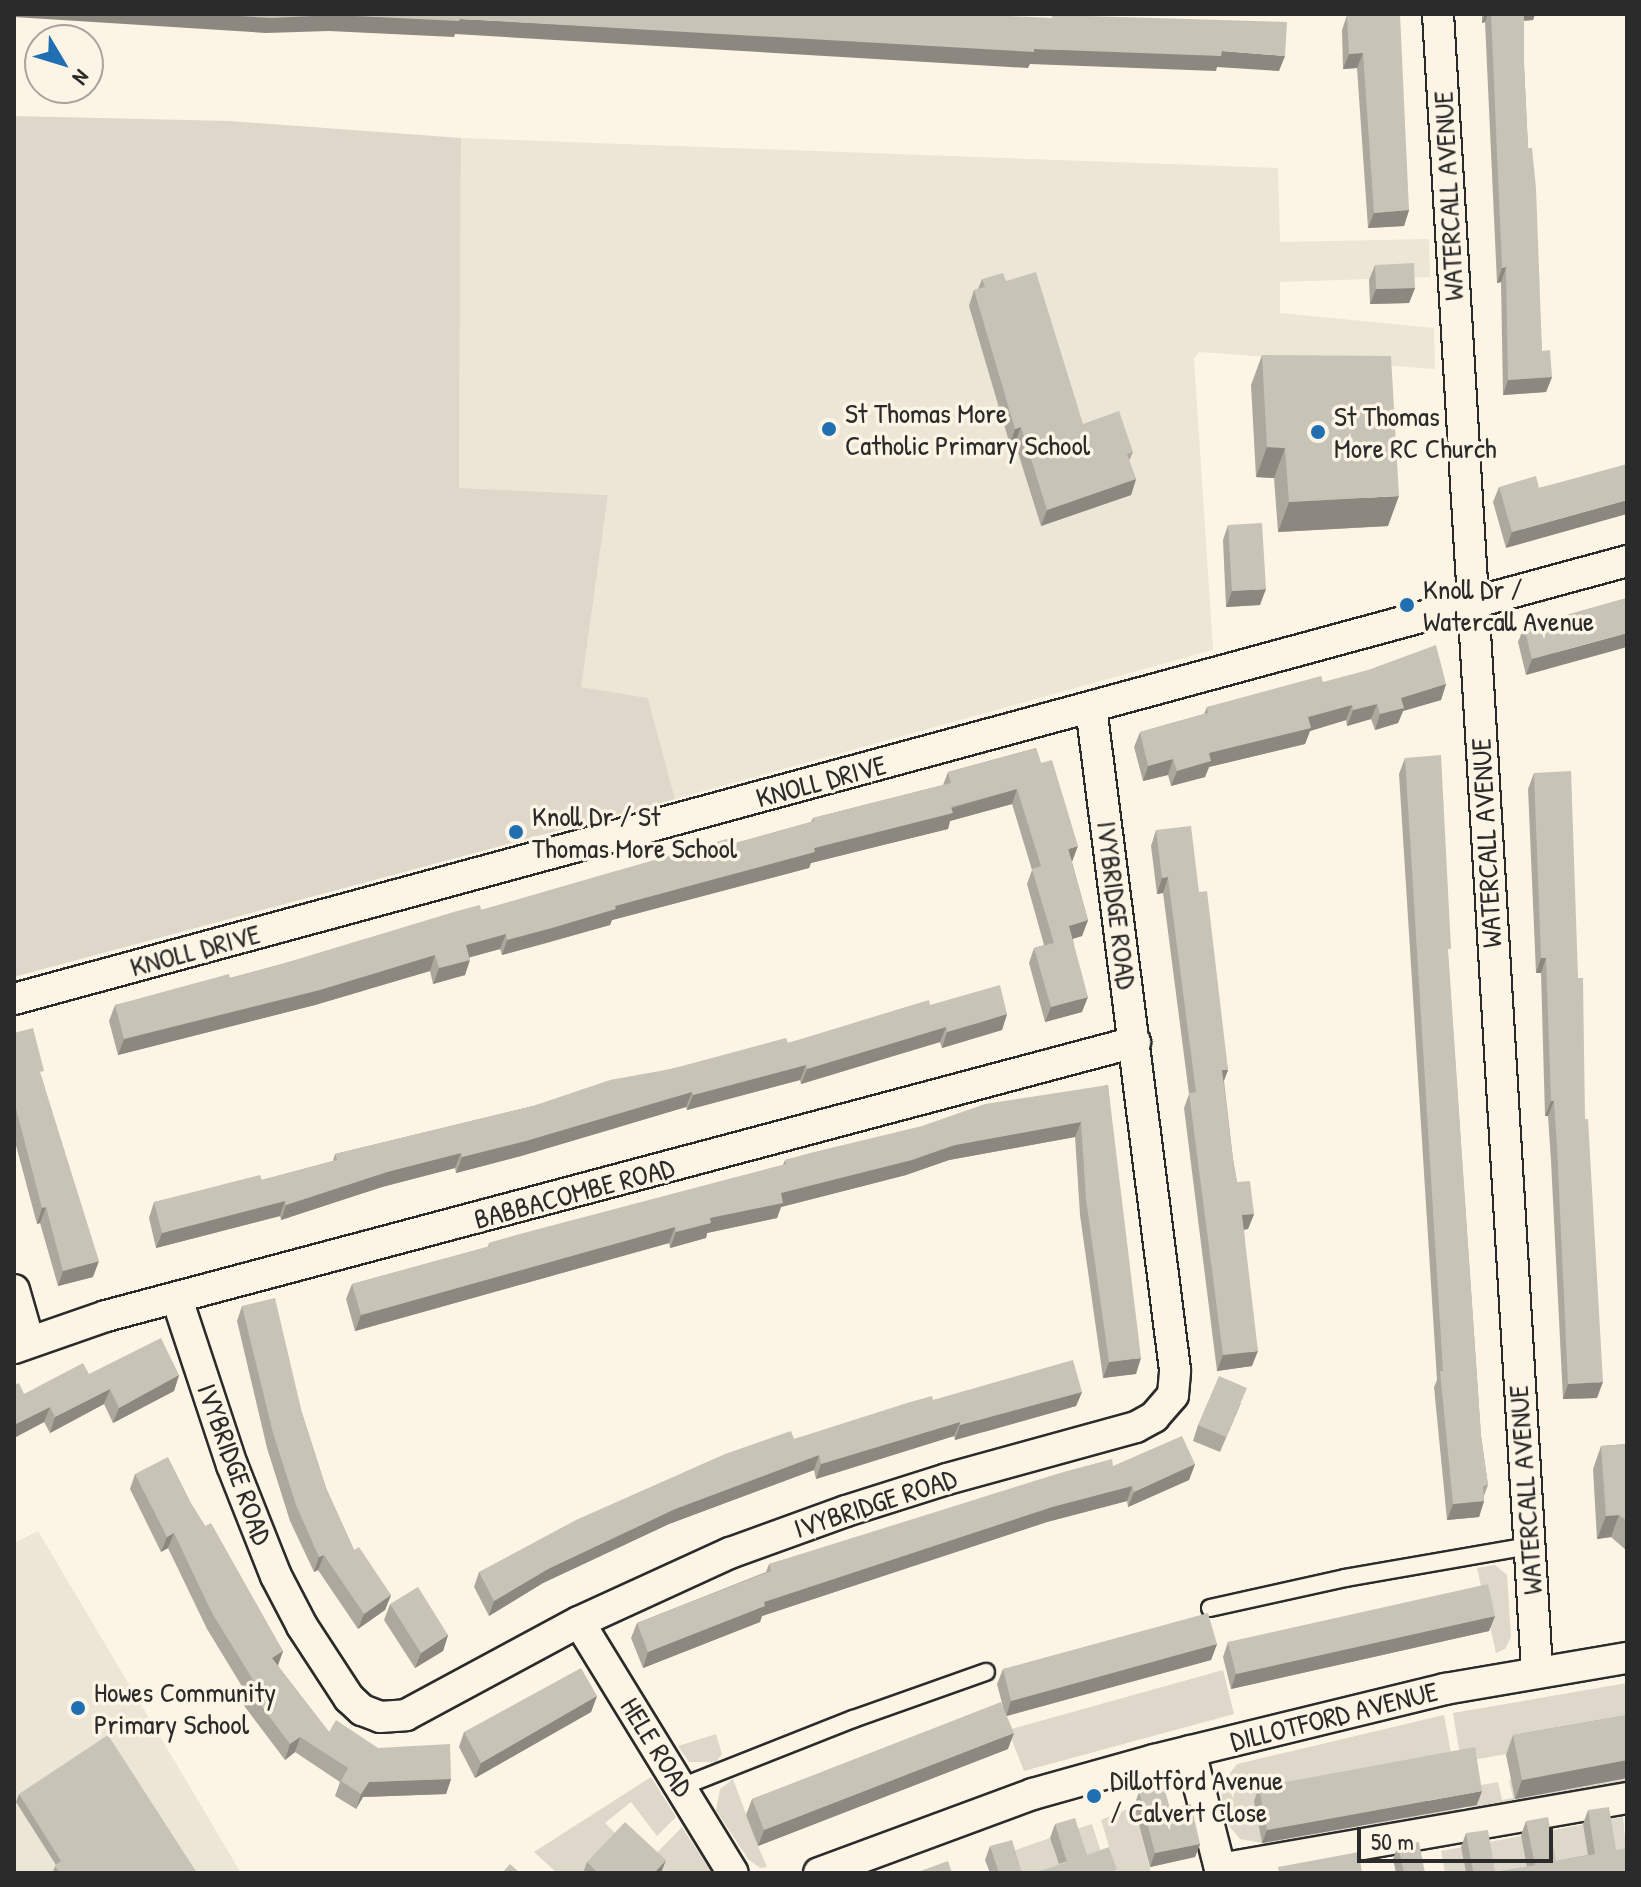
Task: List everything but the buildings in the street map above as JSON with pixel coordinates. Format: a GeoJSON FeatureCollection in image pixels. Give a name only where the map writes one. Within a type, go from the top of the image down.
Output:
{"type":"FeatureCollection","features":[{"type":"Feature","properties":{"kind":"street","name":"WATERCALL AVENUE"},"geometry":{"type":"LineString","coordinates":[[1438,14],[1537,1672]]}},
{"type":"Feature","properties":{"kind":"street","name":"KNOLL DRIVE"},"geometry":{"type":"LineString","coordinates":[[14,999],[1627,561]]}},
{"type":"Feature","properties":{"kind":"street","name":"IVYBRIDGE ROAD"},"geometry":{"type":"LineString","coordinates":[[177,1299],[232,1465],[276,1576],[322,1658],[349,1698],[362,1710],[380,1717],[406,1715],[579,1622],[661,1583],[786,1532],[947,1479],[1136,1427],[1162,1411],[1173,1395],[1175,1370],[1091,707]]}},
{"type":"Feature","properties":{"kind":"street","name":"BABBACOMBE ROAD"},"geometry":{"type":"LineString","coordinates":[[21,1345],[106,1316],[1135,1042]]}},
{"type":"Feature","properties":{"kind":"street"},"geometry":{"type":"LineString","coordinates":[[14,1290],[21,1345]]}},
{"type":"Feature","properties":{"kind":"street","name":"HELE ROAD"},"geometry":{"type":"LineString","coordinates":[[579,1622],[733,1873]]}},
{"type":"Feature","properties":{"kind":"street","name":"DILLOTFORD AVENUE"},"geometry":{"type":"LineString","coordinates":[[819,1873],[1033,1794],[1190,1751],[1445,1689],[1627,1658]]}},
{"type":"Feature","properties":{"kind":"street"},"geometry":{"type":"LineString","coordinates":[[1190,1751],[1220,1871],[1627,1798]]}},
{"type":"Feature","properties":{"kind":"lane"},"geometry":{"type":"LineString","coordinates":[[1210,1608],[1345,1578],[1528,1546]]}},
{"type":"Feature","properties":{"kind":"lane"},"geometry":{"type":"LineString","coordinates":[[681,1787],[853,1719],[986,1672]]}},
{"type":"Feature","properties":{"kind":"shaded area"},"geometry":{"type":"Polygon","coordinates":[[[14,116],[230,121],[461,138],[459,488],[608,495],[581,687],[648,698],[675,799],[14,977],[14,116]]]}},
{"type":"Feature","properties":{"kind":"shaded area","name":"St Thomas More Catholic Primary School"},"geometry":{"type":"Polygon","coordinates":[[[461,138],[1278,168],[1280,242],[1429,239],[1430,277],[1280,282],[1280,313],[1434,328],[1435,369],[1199,352],[1194,358],[1213,650],[675,799],[648,698],[580,687],[608,495],[459,489],[461,138]]]}},
{"type":"Feature","properties":{"kind":"shaded area","name":"Howes Community Primary School"},"geometry":{"type":"Polygon","coordinates":[[[38,1531],[241,1873],[14,1873],[14,1543],[38,1531]]]}},
{"type":"Feature","properties":{"kind":"shaded area"},"geometry":{"type":"Polygon","coordinates":[[[1495,1565],[1507,1575],[1511,1637],[1505,1649],[1496,1653],[1477,1568],[1495,1565]]]}},
{"type":"Feature","properties":{"kind":"shaded area"},"geometry":{"type":"Polygon","coordinates":[[[1223,1670],[1234,1714],[1024,1771],[1008,1730],[1223,1670]]]}},
{"type":"Feature","properties":{"kind":"shaded area"},"geometry":{"type":"Polygon","coordinates":[[[1627,1683],[1627,1733],[1461,1762],[1453,1713],[1627,1683]]]}},
{"type":"Feature","properties":{"kind":"shaded area"},"geometry":{"type":"Polygon","coordinates":[[[1444,1715],[1453,1764],[1255,1801],[1262,1843],[1240,1839],[1224,1820],[1221,1785],[1237,1764],[1444,1715]]]}},
{"type":"Feature","properties":{"kind":"shaded area"},"geometry":{"type":"Polygon","coordinates":[[[716,1734],[722,1754],[716,1762],[689,1762],[678,1746],[716,1734]]]}},
{"type":"Feature","properties":{"kind":"shaded area"},"geometry":{"type":"Polygon","coordinates":[[[1627,1759],[1627,1783],[1470,1812],[1468,1806],[1479,1804],[1476,1786],[1498,1782],[1502,1800],[1513,1798],[1509,1780],[1627,1759]]]}},
{"type":"Feature","properties":{"kind":"shaded area"},"geometry":{"type":"Polygon","coordinates":[[[651,1777],[676,1817],[657,1836],[631,1802],[605,1823],[619,1837],[585,1873],[557,1873],[534,1852],[651,1777]]]}},
{"type":"Feature","properties":{"kind":"shaded area"},"geometry":{"type":"Polygon","coordinates":[[[733,1779],[767,1867],[760,1868],[748,1859],[716,1810],[720,1789],[733,1779]]]}},
{"type":"Feature","properties":{"kind":"shaded area"},"geometry":{"type":"Polygon","coordinates":[[[1457,1789],[1462,1814],[1263,1851],[1262,1843],[1340,1829],[1357,1807],[1361,1826],[1372,1824],[1390,1801],[1394,1820],[1406,1818],[1402,1799],[1426,1813],[1437,1812],[1457,1789]]]}},
{"type":"Feature","properties":{"kind":"shaded area"},"geometry":{"type":"Polygon","coordinates":[[[1134,1806],[1151,1873],[1117,1873],[1101,1820],[1134,1806]]]}},
{"type":"Feature","properties":{"kind":"shaded area"},"geometry":{"type":"Polygon","coordinates":[[[1623,1817],[1627,1861],[1560,1873],[1445,1873],[1441,1851],[1623,1817]]]}},
{"type":"Feature","properties":{"kind":"shaded area"},"geometry":{"type":"Polygon","coordinates":[[[1092,1824],[1104,1861],[1069,1873],[1013,1873],[1007,1853],[1050,1838],[1057,1858],[1070,1831],[1092,1824]]]}},
{"type":"Feature","properties":{"kind":"shaded area"},"geometry":{"type":"Polygon","coordinates":[[[682,1827],[712,1873],[658,1873],[647,1863],[682,1827]]]}},
{"type":"Feature","properties":{"kind":"place","name":"St Thomas More Catholic Primary School"},"geometry":{"type":"Point","coordinates":[829,429]}},
{"type":"Feature","properties":{"kind":"place","name":"St Thomas More RC Church"},"geometry":{"type":"Point","coordinates":[1318,432]}},
{"type":"Feature","properties":{"kind":"place","name":"Knoll Dr / Watercall Avenue"},"geometry":{"type":"Point","coordinates":[1407,605]}},
{"type":"Feature","properties":{"kind":"place","name":"Knoll Dr / St Thomas More School"},"geometry":{"type":"Point","coordinates":[516,832]}},
{"type":"Feature","properties":{"kind":"place","name":"Howes Community Primary School"},"geometry":{"type":"Point","coordinates":[78,1708]}},
{"type":"Feature","properties":{"kind":"place","name":"Dillotford Avenue / Calvert Close"},"geometry":{"type":"Point","coordinates":[1094,1796]}}]}
